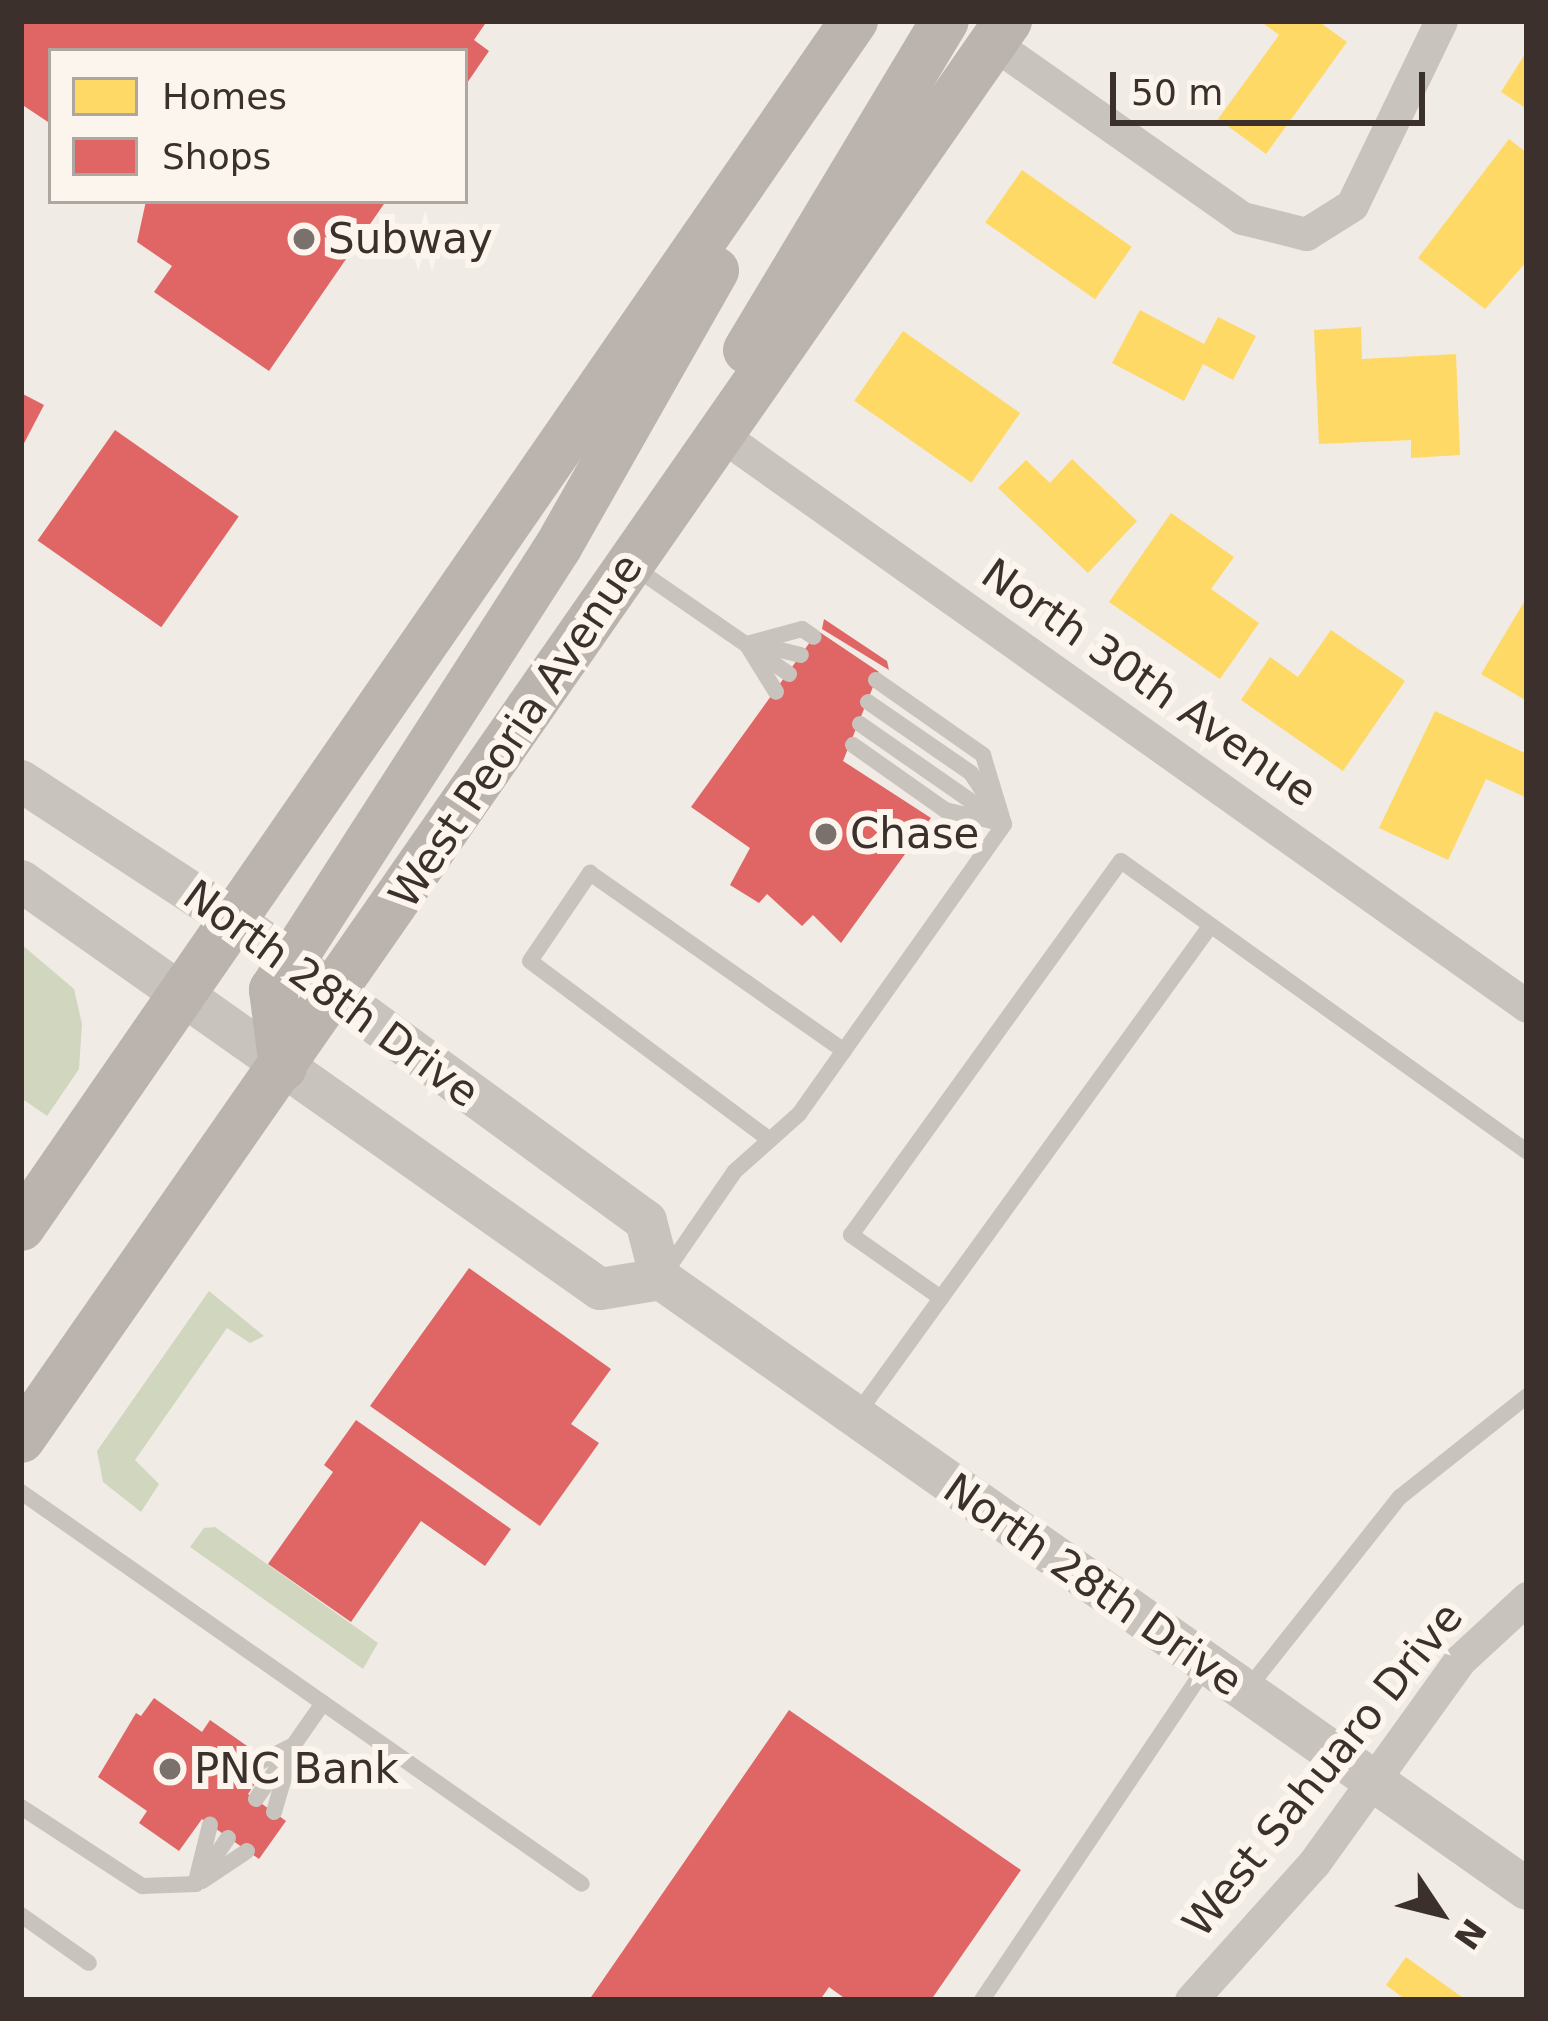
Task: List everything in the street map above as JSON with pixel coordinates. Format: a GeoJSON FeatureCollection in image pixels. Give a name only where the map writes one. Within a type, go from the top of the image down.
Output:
{"type":"FeatureCollection","features":[{"type":"Feature","properties":{"kind":"main road"},"geometry":{"type":"LineString","coordinates":[[21,1227],[854,21]]}},
{"type":"Feature","properties":{"kind":"main road"},"geometry":{"type":"LineString","coordinates":[[720,434],[733,380],[760,323],[945,21]]}},
{"type":"Feature","properties":{"kind":"main road","name":"West Peoria Avenue"},"geometry":{"type":"LineString","coordinates":[[21,1438],[335,994],[1000,32]]}},
{"type":"Feature","properties":{"kind":"main road"},"geometry":{"type":"LineString","coordinates":[[283,1067],[272,990],[558,547],[725,252],[773,140]]}},
{"type":"Feature","properties":{"kind":"street"},"geometry":{"type":"LineString","coordinates":[[1000,32],[1242,218],[1306,234],[1352,205],[1441,21]]}},
{"type":"Feature","properties":{"kind":"street","name":"North 30th Avenue"},"geometry":{"type":"LineString","coordinates":[[720,434],[1517,999]]}},
{"type":"Feature","properties":{"kind":"street","name":"North 28th Drive"},"geometry":{"type":"LineString","coordinates":[[21,781],[235,921],[646,1221],[661,1279],[1527,1889]]}},
{"type":"Feature","properties":{"kind":"street","name":"North 28th Drive"},"geometry":{"type":"LineString","coordinates":[[21,881],[600,1289],[661,1279]]}},
{"type":"Feature","properties":{"kind":"street"},"geometry":{"type":"LineString","coordinates":[[1517,999],[1527,963]]}},
{"type":"Feature","properties":{"kind":"street","name":"West Sahuaro Drive"},"geometry":{"type":"LineString","coordinates":[[1190,2000],[1313,1863],[1459,1661],[1527,1598]]}},
{"type":"Feature","properties":{"kind":"lane"},"geometry":{"type":"LineString","coordinates":[[630,564],[789,674]]}},
{"type":"Feature","properties":{"kind":"lane"},"geometry":{"type":"LineString","coordinates":[[747,644],[802,629],[814,637]]}},
{"type":"Feature","properties":{"kind":"lane"},"geometry":{"type":"LineString","coordinates":[[747,644],[801,655]]}},
{"type":"Feature","properties":{"kind":"lane"},"geometry":{"type":"LineString","coordinates":[[747,644],[776,692]]}},
{"type":"Feature","properties":{"kind":"lane"},"geometry":{"type":"LineString","coordinates":[[875,680],[983,755],[1004,824]]}},
{"type":"Feature","properties":{"kind":"lane"},"geometry":{"type":"LineString","coordinates":[[868,702],[971,773],[1004,824]]}},
{"type":"Feature","properties":{"kind":"lane"},"geometry":{"type":"LineString","coordinates":[[860,724],[1004,824]]}},
{"type":"Feature","properties":{"kind":"lane"},"geometry":{"type":"LineString","coordinates":[[853,745],[945,810],[1004,824]]}},
{"type":"Feature","properties":{"kind":"lane"},"geometry":{"type":"LineString","coordinates":[[661,1279],[735,1171],[770,1140],[844,1051],[1004,824]]}},
{"type":"Feature","properties":{"kind":"lane"},"geometry":{"type":"LineString","coordinates":[[941,1298],[851,1235],[1121,861],[1527,1152]]}},
{"type":"Feature","properties":{"kind":"lane"},"geometry":{"type":"LineString","coordinates":[[770,1140],[530,961],[590,873],[844,1051]]}},
{"type":"Feature","properties":{"kind":"lane"},"geometry":{"type":"LineString","coordinates":[[855,1418],[1210,926]]}},
{"type":"Feature","properties":{"kind":"lane"},"geometry":{"type":"LineString","coordinates":[[1245,1691],[1400,1497],[1527,1396]]}},
{"type":"Feature","properties":{"kind":"lane"},"geometry":{"type":"LineString","coordinates":[[21,1492],[582,1884]]}},
{"type":"Feature","properties":{"kind":"lane"},"geometry":{"type":"LineString","coordinates":[[982,2000],[1207,1665]]}},
{"type":"Feature","properties":{"kind":"lane"},"geometry":{"type":"LineString","coordinates":[[256,1799],[323,1703]]}},
{"type":"Feature","properties":{"kind":"lane"},"geometry":{"type":"LineString","coordinates":[[250,1767],[294,1745]]}},
{"type":"Feature","properties":{"kind":"lane"},"geometry":{"type":"LineString","coordinates":[[274,1812],[294,1745]]}},
{"type":"Feature","properties":{"kind":"lane"},"geometry":{"type":"LineString","coordinates":[[21,1807],[142,1886],[196,1884],[248,1851]]}},
{"type":"Feature","properties":{"kind":"lane"},"geometry":{"type":"LineString","coordinates":[[196,1884],[210,1826]]}},
{"type":"Feature","properties":{"kind":"lane"},"geometry":{"type":"LineString","coordinates":[[196,1884],[229,1838]]}},
{"type":"Feature","properties":{"kind":"lane"},"geometry":{"type":"LineString","coordinates":[[21,1915],[89,1963]]}},
{"type":"Feature","properties":{"kind":"green space"},"geometry":{"type":"Polygon","coordinates":[[[21,944],[74,989],[82,1024],[79,1069],[47,1116],[21,1098],[21,944]]]}},
{"type":"Feature","properties":{"kind":"green space"},"geometry":{"type":"Polygon","coordinates":[[[209,1291],[264,1336],[250,1343],[227,1328],[135,1460],[159,1484],[141,1512],[103,1482],[97,1451],[209,1291]]]}},
{"type":"Feature","properties":{"kind":"green space"},"geometry":{"type":"Polygon","coordinates":[[[215,1527],[378,1643],[363,1669],[190,1547],[204,1528],[215,1527]]]}},
{"type":"Feature","properties":{"kind":"building: Homes"},"geometry":{"type":"Polygon","coordinates":[[[1260,21],[1318,21],[1347,42],[1266,154],[1218,119],[1279,35],[1260,21]]]}},
{"type":"Feature","properties":{"kind":"building: Homes"},"geometry":{"type":"Polygon","coordinates":[[[1527,51],[1527,109],[1501,92],[1527,51]]]}},
{"type":"Feature","properties":{"kind":"building: Homes"},"geometry":{"type":"Polygon","coordinates":[[[1509,139],[1527,153],[1527,261],[1485,309],[1418,258],[1509,139]]]}},
{"type":"Feature","properties":{"kind":"building: Homes"},"geometry":{"type":"Polygon","coordinates":[[[1022,170],[1132,247],[1095,299],[985,222],[1022,170]]]}},
{"type":"Feature","properties":{"kind":"building: Homes"},"geometry":{"type":"Polygon","coordinates":[[[1140,310],[1204,344],[1218,317],[1256,336],[1233,380],[1203,364],[1184,401],[1112,363],[1140,310]]]}},
{"type":"Feature","properties":{"kind":"building: Homes"},"geometry":{"type":"Polygon","coordinates":[[[1361,327],[1362,359],[1456,354],[1460,455],[1411,458],[1411,440],[1319,444],[1314,330],[1361,327]]]}},
{"type":"Feature","properties":{"kind":"building: Homes"},"geometry":{"type":"Polygon","coordinates":[[[903,331],[1020,413],[971,483],[854,401],[903,331]]]}},
{"type":"Feature","properties":{"kind":"building: Homes"},"geometry":{"type":"Polygon","coordinates":[[[1072,459],[1137,521],[1088,573],[998,488],[1026,460],[1050,483],[1072,459]]]}},
{"type":"Feature","properties":{"kind":"building: Homes"},"geometry":{"type":"Polygon","coordinates":[[[1171,513],[1234,557],[1211,589],[1259,623],[1220,679],[1109,602],[1171,513]]]}},
{"type":"Feature","properties":{"kind":"building: Homes"},"geometry":{"type":"Polygon","coordinates":[[[1527,597],[1527,701],[1481,674],[1527,597]]]}},
{"type":"Feature","properties":{"kind":"building: Homes"},"geometry":{"type":"Polygon","coordinates":[[[1331,630],[1405,681],[1343,771],[1241,700],[1270,657],[1298,677],[1331,630]]]}},
{"type":"Feature","properties":{"kind":"building: Homes"},"geometry":{"type":"Polygon","coordinates":[[[1435,711],[1527,754],[1527,798],[1486,779],[1448,860],[1379,828],[1435,711]]]}},
{"type":"Feature","properties":{"kind":"building: Homes"},"geometry":{"type":"Polygon","coordinates":[[[1406,1957],[1466,2000],[1406,2000],[1386,1985],[1406,1957]]]}},
{"type":"Feature","properties":{"kind":"building: Shops"},"geometry":{"type":"Polygon","coordinates":[[[21,21],[487,21],[474,40],[489,51],[468,82],[468,48],[48,48],[48,122],[21,104],[21,21]]]}},
{"type":"Feature","properties":{"kind":"building: Shops"},"geometry":{"type":"Polygon","coordinates":[[[145,204],[384,204],[269,371],[154,292],[172,266],[137,242],[145,204]]]}},
{"type":"Feature","properties":{"kind":"building: Shops"},"geometry":{"type":"Polygon","coordinates":[[[21,393],[44,405],[21,449],[21,393]]]}},
{"type":"Feature","properties":{"kind":"building: Shops"},"geometry":{"type":"Polygon","coordinates":[[[115,430],[239,517],[161,627],[38,541],[115,430]]]}},
{"type":"Feature","properties":{"kind":"building: Shops"},"geometry":{"type":"Polygon","coordinates":[[[824,619],[887,661],[889,670],[822,629],[824,619]]]}},
{"type":"Feature","properties":{"kind":"building: Shops","name":"Chase"},"geometry":{"type":"Polygon","coordinates":[[[818,631],[879,672],[843,761],[931,818],[841,943],[813,915],[802,926],[767,894],[759,903],[730,885],[750,848],[691,807],[818,631]]]}},
{"type":"Feature","properties":{"kind":"building: Shops"},"geometry":{"type":"Polygon","coordinates":[[[469,1268],[611,1369],[571,1424],[599,1443],[540,1526],[370,1406],[469,1268]]]}},
{"type":"Feature","properties":{"kind":"building: Shops"},"geometry":{"type":"Polygon","coordinates":[[[356,1420],[511,1529],[485,1566],[421,1521],[351,1622],[268,1564],[333,1472],[324,1465],[356,1420]]]}},
{"type":"Feature","properties":{"kind":"building: Shops","name":"PNC Bank"},"geometry":{"type":"Polygon","coordinates":[[[154,1698],[202,1732],[210,1720],[250,1748],[242,1760],[261,1775],[248,1794],[286,1821],[259,1859],[202,1819],[179,1851],[139,1823],[147,1811],[98,1777],[136,1713],[141,1716],[154,1698]]]}},
{"type":"Feature","properties":{"kind":"building: Shops"},"geometry":{"type":"Polygon","coordinates":[[[789,1710],[1021,1870],[931,2000],[847,2000],[829,1987],[820,2000],[589,2000],[789,1710]]]}},
{"type":"Feature","properties":{"kind":"place","name":"Subway"},"geometry":{"type":"Point","coordinates":[304,239]}},
{"type":"Feature","properties":{"kind":"place","name":"Chase"},"geometry":{"type":"Point","coordinates":[826,834]}},
{"type":"Feature","properties":{"kind":"place","name":"PNC Bank"},"geometry":{"type":"Point","coordinates":[170,1769]}}]}
